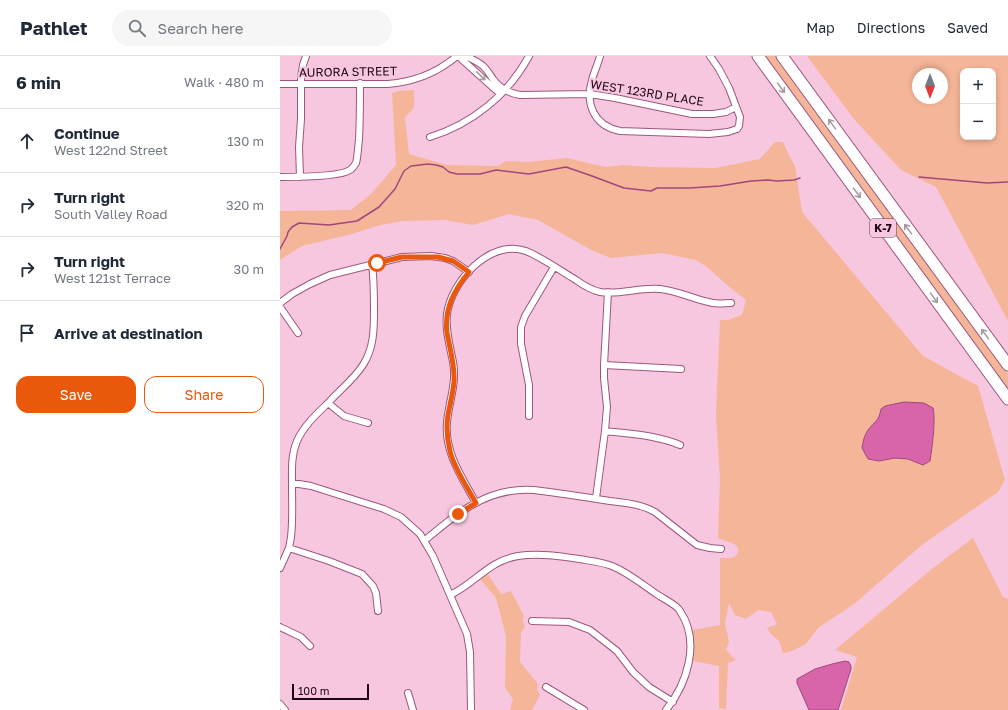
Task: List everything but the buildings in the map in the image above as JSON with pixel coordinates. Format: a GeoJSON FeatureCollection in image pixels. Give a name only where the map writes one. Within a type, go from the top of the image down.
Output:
{"type":"FeatureCollection","features":[{"type":"Feature","properties":{"kind":"highway","name":"K-7"},"geometry":{"type":"LineString","coordinates":[[758,56],[1008,399]]}},
{"type":"Feature","properties":{"kind":"highway","name":"K-7"},"geometry":{"type":"LineString","coordinates":[[782,56],[1008,366]]}},
{"type":"Feature","properties":{"kind":"street"},"geometry":{"type":"LineString","coordinates":[[300,177],[301,84],[306,56]]}},
{"type":"Feature","properties":{"kind":"street","name":"AURORA STREET"},"geometry":{"type":"LineString","coordinates":[[280,84],[392,83],[410,81],[435,71],[457,56]]}},
{"type":"Feature","properties":{"kind":"street","name":"WEST 123RD PLACE"},"geometry":{"type":"LineString","coordinates":[[457,56],[497,91],[505,90],[513,94],[590,94],[692,114],[726,112],[736,107]]}},
{"type":"Feature","properties":{"kind":"street"},"geometry":{"type":"LineString","coordinates":[[466,56],[473,58],[485,68],[494,80],[505,90]]}},
{"type":"Feature","properties":{"kind":"street"},"geometry":{"type":"LineString","coordinates":[[430,137],[448,130],[487,107],[519,74],[529,56]]}},
{"type":"Feature","properties":{"kind":"street"},"geometry":{"type":"LineString","coordinates":[[600,56],[591,82],[590,103],[594,115],[607,128],[620,131],[709,134],[728,132],[737,129],[739,126],[740,117],[729,88],[710,56]]}},
{"type":"Feature","properties":{"kind":"street"},"geometry":{"type":"LineString","coordinates":[[280,177],[324,176],[343,173],[352,169],[355,164],[358,148],[360,123],[360,83]]}},
{"type":"Feature","properties":{"kind":"street"},"geometry":{"type":"LineString","coordinates":[[476,503],[451,456],[448,440],[447,427],[453,388],[454,368],[447,330],[447,314],[454,293],[469,272],[479,262],[496,252],[514,249],[524,251],[590,288],[600,292],[660,289],[673,291],[713,303],[731,303]]}},
{"type":"Feature","properties":{"kind":"street"},"geometry":{"type":"LineString","coordinates":[[280,303],[292,294],[323,278],[348,270],[402,257],[438,257],[453,261],[469,272]]}},
{"type":"Feature","properties":{"kind":"street"},"geometry":{"type":"LineString","coordinates":[[280,568],[289,548],[291,532],[292,460],[297,441],[306,426],[357,374],[366,361],[370,349],[374,330],[374,279],[372,264]]}},
{"type":"Feature","properties":{"kind":"street"},"geometry":{"type":"LineString","coordinates":[[529,416],[529,385],[521,344],[521,327],[528,311],[554,267]]}},
{"type":"Feature","properties":{"kind":"street"},"geometry":{"type":"LineString","coordinates":[[596,498],[607,406],[604,365],[608,292]]}},
{"type":"Feature","properties":{"kind":"street"},"geometry":{"type":"LineString","coordinates":[[280,307],[298,334]]}},
{"type":"Feature","properties":{"kind":"street"},"geometry":{"type":"LineString","coordinates":[[604,365],[681,369]]}},
{"type":"Feature","properties":{"kind":"street"},"geometry":{"type":"LineString","coordinates":[[328,403],[344,416],[368,423]]}},
{"type":"Feature","properties":{"kind":"street"},"geometry":{"type":"LineString","coordinates":[[605,431],[657,437],[670,440],[680,445]]}},
{"type":"Feature","properties":{"kind":"street"},"geometry":{"type":"LineString","coordinates":[[292,484],[311,486],[384,509],[401,517],[425,540],[467,634],[470,652],[471,710]]}},
{"type":"Feature","properties":{"kind":"street"},"geometry":{"type":"LineString","coordinates":[[425,540],[458,514],[476,503],[492,496],[506,492],[540,490],[596,498],[647,508],[655,512],[697,545],[721,549]]}},
{"type":"Feature","properties":{"kind":"street"},"geometry":{"type":"LineString","coordinates":[[289,548],[362,574],[373,586],[376,592],[378,611]]}},
{"type":"Feature","properties":{"kind":"street"},"geometry":{"type":"LineString","coordinates":[[450,595],[465,587],[497,563],[519,556],[543,554],[586,560],[611,566],[628,574],[680,610],[687,625],[691,652],[688,670],[681,687],[666,710]]}},
{"type":"Feature","properties":{"kind":"street"},"geometry":{"type":"LineString","coordinates":[[532,621],[569,622],[590,630],[617,651],[633,672],[649,688],[672,702]]}},
{"type":"Feature","properties":{"kind":"street"},"geometry":{"type":"LineString","coordinates":[[280,627],[301,637],[310,646]]}},
{"type":"Feature","properties":{"kind":"street"},"geometry":{"type":"LineString","coordinates":[[546,687],[584,710]]}},
{"type":"Feature","properties":{"kind":"street"},"geometry":{"type":"LineString","coordinates":[[408,693],[413,710]]}},
{"type":"Feature","properties":{"kind":"street"},"geometry":{"type":"LineString","coordinates":[[280,704],[285,710]]}},
{"type":"Feature","properties":{"kind":"shaded area"},"geometry":{"type":"Polygon","coordinates":[[[764,56],[777,56],[1008,374],[1008,391],[764,56]]]}},
{"type":"Feature","properties":{"kind":"shaded area"},"geometry":{"type":"Polygon","coordinates":[[[807,56],[1008,56],[1008,321],[936,187],[901,170],[853,118],[807,56]]]}},
{"type":"Feature","properties":{"kind":"shaded area"},"geometry":{"type":"Polygon","coordinates":[[[414,90],[414,108],[405,117],[409,154],[447,165],[498,166],[506,161],[527,162],[567,158],[606,167],[623,165],[715,168],[760,159],[775,142],[783,142],[795,166],[802,212],[923,356],[978,386],[1005,480],[998,492],[923,544],[854,604],[818,628],[806,644],[792,651],[783,653],[779,641],[767,628],[777,624],[771,612],[758,610],[746,619],[735,615],[729,603],[725,623],[729,642],[726,650],[736,660],[728,663],[726,709],[719,708],[719,666],[693,661],[694,649],[692,630],[720,625],[720,558],[732,558],[738,553],[737,546],[718,538],[720,479],[716,415],[720,320],[728,320],[742,315],[746,300],[707,267],[696,260],[662,253],[611,258],[593,251],[538,220],[509,214],[473,225],[445,220],[403,221],[380,225],[352,234],[302,246],[280,260],[280,211],[351,210],[371,194],[396,165],[392,93],[414,90]],[[881,409],[880,417],[868,430],[879,461],[895,458],[908,459],[923,465],[930,461],[934,412],[881,409]]]}},
{"type":"Feature","properties":{"kind":"shaded area"},"geometry":{"type":"Polygon","coordinates":[[[904,402],[924,403],[933,408],[934,427],[930,461],[923,465],[908,459],[895,458],[879,461],[868,459],[862,448],[863,441],[868,430],[878,419],[881,409],[885,406],[904,402]]]}},
{"type":"Feature","properties":{"kind":"shaded area"},"geometry":{"type":"Polygon","coordinates":[[[973,538],[1003,597],[1008,599],[1008,710],[841,710],[857,657],[835,650],[933,568],[973,538]]]}},
{"type":"Feature","properties":{"kind":"shaded area"},"geometry":{"type":"Polygon","coordinates":[[[487,573],[501,594],[511,591],[524,616],[523,622],[525,627],[521,632],[520,662],[538,684],[537,689],[540,695],[532,710],[510,710],[513,699],[505,688],[506,636],[496,598],[480,579],[487,573]]]}},
{"type":"Feature","properties":{"kind":"shaded area"},"geometry":{"type":"Polygon","coordinates":[[[845,661],[849,662],[851,669],[838,710],[809,710],[797,683],[797,679],[815,669],[845,661]]]}},
{"type":"Feature","properties":{"kind":"waterway"},"geometry":{"type":"LineString","coordinates":[[280,249],[288,232],[292,227],[299,223],[329,225],[357,221],[379,207],[395,189],[404,171],[411,166],[428,164],[436,165],[443,167],[449,172],[457,174],[480,174],[496,170],[529,174],[566,167],[624,188],[651,191],[657,188],[720,186],[751,181],[794,180],[800,178]]}},
{"type":"Feature","properties":{"kind":"waterway"},"geometry":{"type":"LineString","coordinates":[[919,177],[987,183],[1008,182]]}},
{"type":"Feature","properties":{"kind":"route"},"geometry":{"type":"LineString","coordinates":[[377,263],[402,257],[430,256],[445,258],[453,261],[469,272],[454,293],[448,310],[447,320],[447,333],[454,372],[454,383],[447,422],[448,440],[452,459],[476,503],[458,514]]}}]}
